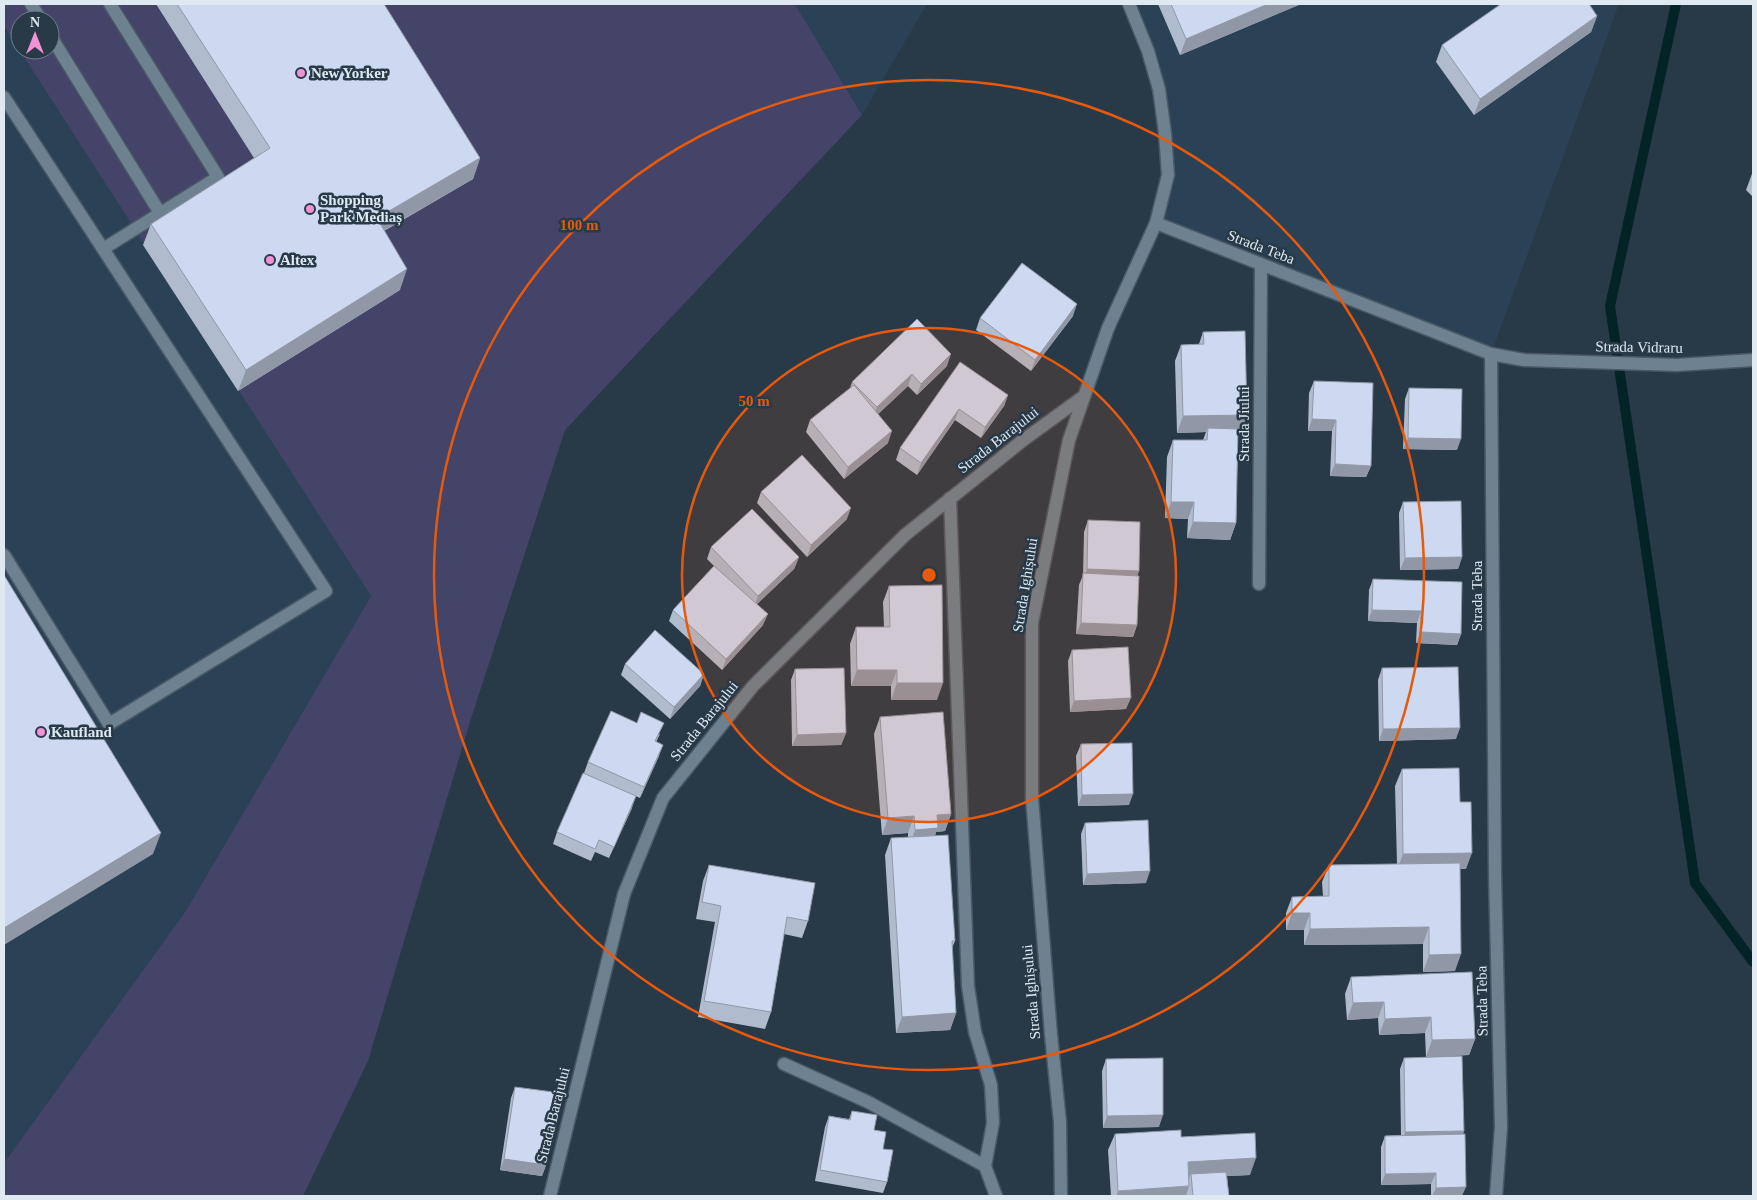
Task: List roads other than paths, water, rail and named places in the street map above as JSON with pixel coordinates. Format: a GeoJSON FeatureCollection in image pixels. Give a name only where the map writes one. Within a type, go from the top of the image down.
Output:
{"type":"FeatureCollection","features":[{"type":"Feature","properties":{"kind":"street"},"geometry":{"type":"LineString","coordinates":[[103,249],[218,177],[110,4]]}},
{"type":"Feature","properties":{"kind":"street","name":"Strada Ighișului"},"geometry":{"type":"LineString","coordinates":[[1061,1196],[1060,1122],[1032,798],[1032,623],[1069,440],[1108,328],[1156,224],[1168,175],[1165,133],[1158,89],[1148,51],[1129,4]]}},
{"type":"Feature","properties":{"kind":"street"},"geometry":{"type":"LineString","coordinates":[[60,50],[160,213]]}},
{"type":"Feature","properties":{"kind":"street"},"geometry":{"type":"LineString","coordinates":[[4,97],[326,591],[108,724],[4,555]]}},
{"type":"Feature","properties":{"kind":"street","name":"Strada Teba"},"geometry":{"type":"LineString","coordinates":[[1156,224],[1491,354],[1495,875],[1501,1127],[1496,1196]]}},
{"type":"Feature","properties":{"kind":"street","name":"Strada Jiului"},"geometry":{"type":"LineString","coordinates":[[1259,584],[1261,264]]}},
{"type":"Feature","properties":{"kind":"street","name":"Strada Vidraru"},"geometry":{"type":"LineString","coordinates":[[1491,354],[1524,360],[1677,365],[1753,360]]}},
{"type":"Feature","properties":{"kind":"street","name":"Strada Barajului"},"geometry":{"type":"LineString","coordinates":[[550,1196],[624,894],[663,798],[753,686],[905,535],[1022,441],[1084,396]]}},
{"type":"Feature","properties":{"kind":"street"},"geometry":{"type":"LineString","coordinates":[[950,498],[968,986],[975,1032],[991,1085],[994,1123],[985,1166],[996,1196]]}},
{"type":"Feature","properties":{"kind":"street"},"geometry":{"type":"LineString","coordinates":[[784,1064],[868,1102],[985,1166]]}},
{"type":"Feature","properties":{"kind":"waterway"},"geometry":{"type":"LineString","coordinates":[[1676,4],[1610,306],[1695,883],[1753,962]]}},
{"type":"Feature","properties":{"kind":"place","name":"New Yorker"},"geometry":{"type":"Point","coordinates":[301,73]}},
{"type":"Feature","properties":{"kind":"place","name":"Shopping Park Mediaș"},"geometry":{"type":"Point","coordinates":[310,209]}},
{"type":"Feature","properties":{"kind":"place","name":"Altex"},"geometry":{"type":"Point","coordinates":[270,260]}},
{"type":"Feature","properties":{"kind":"place","name":"Kaufland"},"geometry":{"type":"Point","coordinates":[41,732]}}]}
